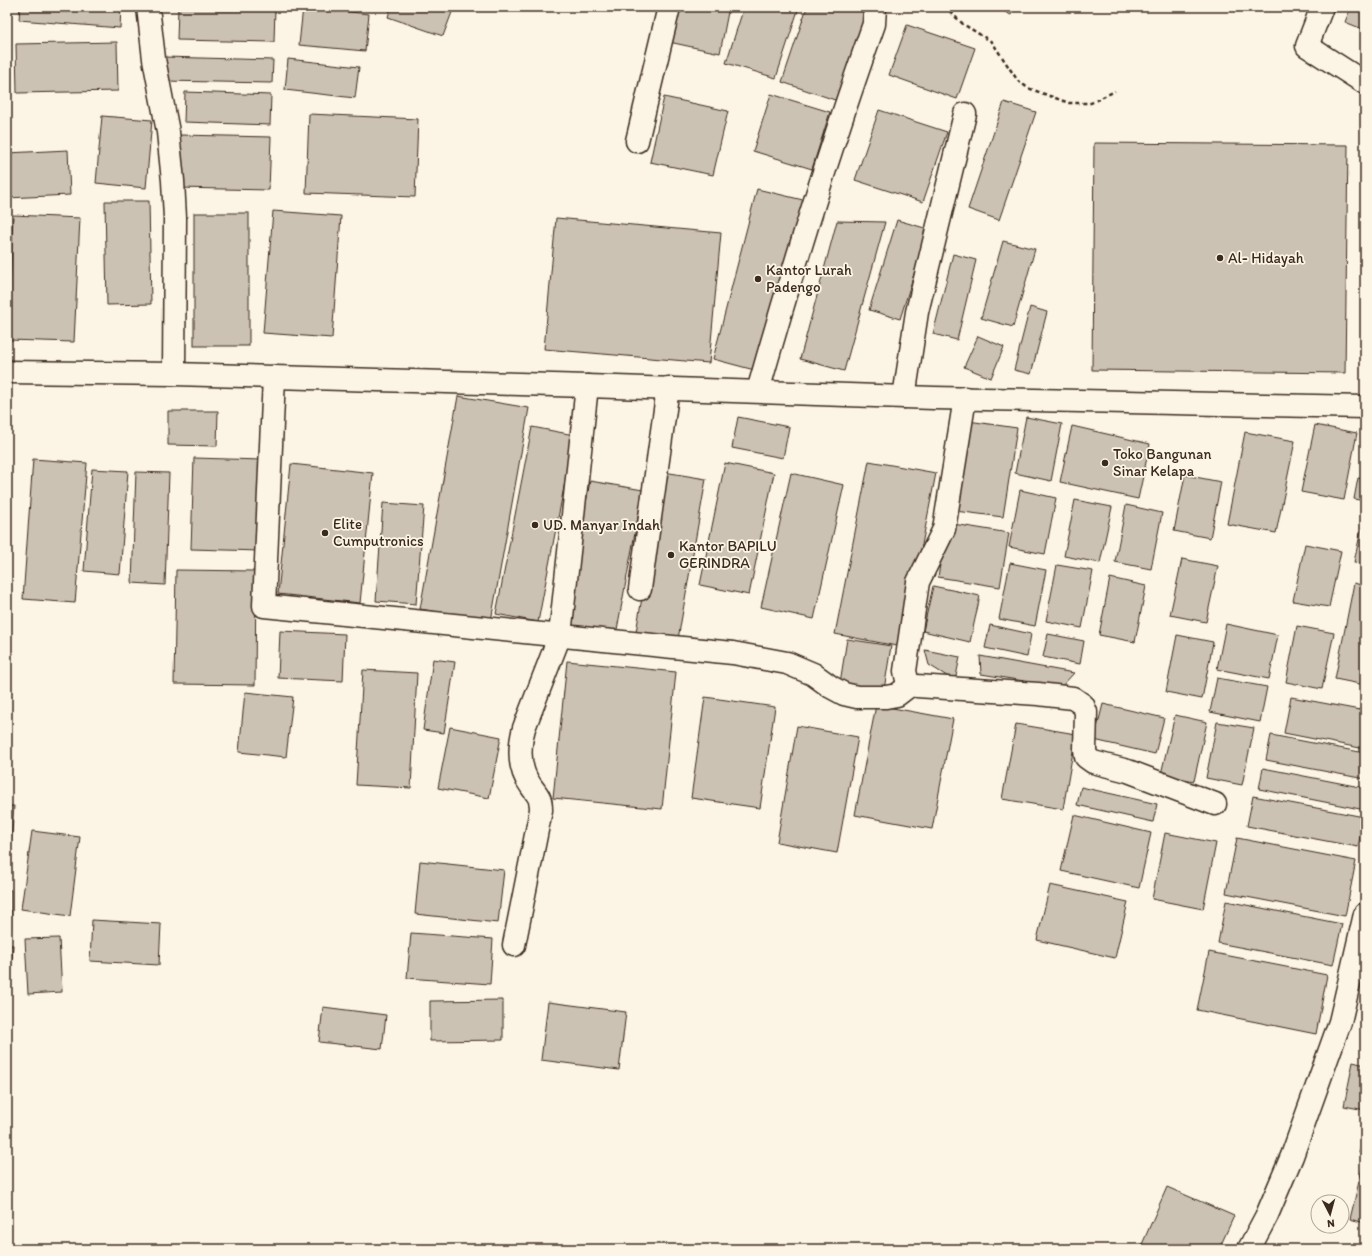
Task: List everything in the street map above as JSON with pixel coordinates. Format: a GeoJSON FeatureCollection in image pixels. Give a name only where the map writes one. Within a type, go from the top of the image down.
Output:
{"type":"FeatureCollection","features":[{"type":"Feature","properties":{"kind":"street"},"geometry":{"type":"LineString","coordinates":[[148,7],[154,59],[168,132],[173,181],[175,218],[174,374]]}},
{"type":"Feature","properties":{"kind":"street"},"geometry":{"type":"LineString","coordinates":[[637,141],[669,7]]}},
{"type":"Feature","properties":{"kind":"street"},"geometry":{"type":"LineString","coordinates":[[758,391],[826,167],[874,24],[875,7]]}},
{"type":"Feature","properties":{"kind":"street"},"geometry":{"type":"LineString","coordinates":[[1322,7],[1307,46],[1365,83]]}},
{"type":"Feature","properties":{"kind":"street"},"geometry":{"type":"LineString","coordinates":[[904,397],[917,312],[965,114]]}},
{"type":"Feature","properties":{"kind":"street"},"geometry":{"type":"LineString","coordinates":[[7,372],[174,374],[668,388],[904,397],[1365,407]]}},
{"type":"Feature","properties":{"kind":"street"},"geometry":{"type":"LineString","coordinates":[[274,377],[264,606],[733,653],[787,663],[813,674],[844,694],[857,697],[886,697],[897,695],[910,685],[1038,694],[1073,698],[1083,706],[1086,712],[1086,757],[1093,762],[1128,771],[1215,804]]}},
{"type":"Feature","properties":{"kind":"street"},"geometry":{"type":"LineString","coordinates":[[514,945],[541,810],[540,796],[531,786],[523,772],[520,754],[521,743],[524,728],[560,635],[587,386]]}},
{"type":"Feature","properties":{"kind":"street"},"geometry":{"type":"LineString","coordinates":[[640,589],[668,388]]}},
{"type":"Feature","properties":{"kind":"street"},"geometry":{"type":"LineString","coordinates":[[910,685],[905,671],[918,582],[944,529],[965,398]]}},
{"type":"Feature","properties":{"kind":"street"},"geometry":{"type":"LineString","coordinates":[[1249,1249],[1267,1215],[1292,1156],[1340,1022],[1365,914]]}},
{"type":"Feature","properties":{"kind":"path"},"geometry":{"type":"LineString","coordinates":[[945,7],[963,24],[992,42],[1018,81],[1028,88],[1069,103],[1091,102],[1115,91]]}},
{"type":"Feature","properties":{"kind":"building"},"geometry":{"type":"Polygon","coordinates":[[[20,7],[121,7],[120,28],[19,20],[20,7]]]}},
{"type":"Feature","properties":{"kind":"building"},"geometry":{"type":"Polygon","coordinates":[[[178,7],[275,7],[274,42],[177,40],[178,7]]]}},
{"type":"Feature","properties":{"kind":"building"},"geometry":{"type":"Polygon","coordinates":[[[303,7],[369,14],[365,51],[299,45],[303,7]]]}},
{"type":"Feature","properties":{"kind":"building"},"geometry":{"type":"Polygon","coordinates":[[[391,7],[454,7],[443,36],[388,17],[391,7]]]}},
{"type":"Feature","properties":{"kind":"building"},"geometry":{"type":"Polygon","coordinates":[[[676,7],[729,7],[720,53],[669,42],[676,7]]]}},
{"type":"Feature","properties":{"kind":"building"},"geometry":{"type":"Polygon","coordinates":[[[744,7],[799,7],[776,78],[726,63],[744,7]]]}},
{"type":"Feature","properties":{"kind":"building"},"geometry":{"type":"Polygon","coordinates":[[[807,7],[849,7],[871,14],[841,102],[782,82],[807,7]]]}},
{"type":"Feature","properties":{"kind":"building"},"geometry":{"type":"Polygon","coordinates":[[[995,7],[1015,7],[1011,15],[995,7]]]}},
{"type":"Feature","properties":{"kind":"building"},"geometry":{"type":"Polygon","coordinates":[[[1351,7],[1365,7],[1365,30],[1345,22],[1351,7]]]}},
{"type":"Feature","properties":{"kind":"building"},"geometry":{"type":"Polygon","coordinates":[[[907,25],[975,48],[957,99],[889,75],[907,25]]]}},
{"type":"Feature","properties":{"kind":"building"},"geometry":{"type":"Polygon","coordinates":[[[117,42],[118,91],[17,93],[16,44],[117,42]]]}},
{"type":"Feature","properties":{"kind":"building"},"geometry":{"type":"Polygon","coordinates":[[[164,57],[273,60],[272,83],[163,81],[164,57]]]}},
{"type":"Feature","properties":{"kind":"building"},"geometry":{"type":"Polygon","coordinates":[[[288,59],[359,67],[355,98],[285,90],[288,59]]]}},
{"type":"Feature","properties":{"kind":"building"},"geometry":{"type":"Polygon","coordinates":[[[185,92],[271,95],[270,125],[184,122],[185,92]]]}},
{"type":"Feature","properties":{"kind":"building"},"geometry":{"type":"Polygon","coordinates":[[[771,94],[830,112],[812,169],[753,151],[771,94]]]}},
{"type":"Feature","properties":{"kind":"building"},"geometry":{"type":"Polygon","coordinates":[[[664,97],[728,111],[713,175],[650,162],[664,97]]]}},
{"type":"Feature","properties":{"kind":"building"},"geometry":{"type":"Polygon","coordinates":[[[1004,102],[1036,112],[999,220],[968,209],[1004,102]]]}},
{"type":"Feature","properties":{"kind":"building"},"geometry":{"type":"Polygon","coordinates":[[[879,110],[947,132],[923,202],[855,180],[879,110]]]}},
{"type":"Feature","properties":{"kind":"building"},"geometry":{"type":"Polygon","coordinates":[[[309,114],[418,119],[415,197],[306,193],[309,114]]]}},
{"type":"Feature","properties":{"kind":"building"},"geometry":{"type":"Polygon","coordinates":[[[102,116],[152,120],[146,188],[96,183],[102,116]]]}},
{"type":"Feature","properties":{"kind":"building"},"geometry":{"type":"Polygon","coordinates":[[[180,135],[271,137],[269,190],[178,188],[180,135]]]}},
{"type":"Feature","properties":{"kind":"building","name":"Al- Hidayah"},"geometry":{"type":"Polygon","coordinates":[[[1094,143],[1348,145],[1345,373],[1092,370],[1094,143]]]}},
{"type":"Feature","properties":{"kind":"building"},"geometry":{"type":"Polygon","coordinates":[[[68,150],[70,195],[7,198],[7,153],[68,150]]]}},
{"type":"Feature","properties":{"kind":"building","name":"Kantor Lurah Padengo"},"geometry":{"type":"Polygon","coordinates":[[[757,189],[803,200],[758,371],[713,359],[757,189]]]}},
{"type":"Feature","properties":{"kind":"building"},"geometry":{"type":"Polygon","coordinates":[[[105,201],[149,201],[151,304],[107,305],[105,201]]]}},
{"type":"Feature","properties":{"kind":"building"},"geometry":{"type":"Polygon","coordinates":[[[273,211],[341,216],[332,338],[263,333],[273,211]]]}},
{"type":"Feature","properties":{"kind":"building"},"geometry":{"type":"Polygon","coordinates":[[[194,213],[249,213],[249,346],[194,346],[194,213]]]}},
{"type":"Feature","properties":{"kind":"building"},"geometry":{"type":"Polygon","coordinates":[[[13,215],[80,218],[74,342],[8,340],[13,215]]]}},
{"type":"Feature","properties":{"kind":"building"},"geometry":{"type":"Polygon","coordinates":[[[556,218],[721,233],[709,363],[544,349],[556,218]]]}},
{"type":"Feature","properties":{"kind":"building"},"geometry":{"type":"Polygon","coordinates":[[[897,220],[928,229],[900,319],[869,310],[897,220]]]}},
{"type":"Feature","properties":{"kind":"building"},"geometry":{"type":"Polygon","coordinates":[[[837,221],[885,222],[844,371],[800,359],[837,221]]]}},
{"type":"Feature","properties":{"kind":"building"},"geometry":{"type":"Polygon","coordinates":[[[1003,241],[1035,249],[1013,327],[981,318],[1003,241]]]}},
{"type":"Feature","properties":{"kind":"building"},"geometry":{"type":"Polygon","coordinates":[[[953,254],[976,260],[957,340],[933,334],[953,254]]]}},
{"type":"Feature","properties":{"kind":"building"},"geometry":{"type":"Polygon","coordinates":[[[1030,307],[1047,312],[1031,374],[1014,370],[1030,307]]]}},
{"type":"Feature","properties":{"kind":"building"},"geometry":{"type":"Polygon","coordinates":[[[978,336],[1004,347],[991,378],[964,367],[978,336]]]}},
{"type":"Feature","properties":{"kind":"building"},"geometry":{"type":"Polygon","coordinates":[[[458,396],[529,408],[491,621],[420,609],[458,396]]]}},
{"type":"Feature","properties":{"kind":"building"},"geometry":{"type":"Polygon","coordinates":[[[168,411],[218,411],[217,446],[168,445],[168,411]]]}},
{"type":"Feature","properties":{"kind":"building"},"geometry":{"type":"Polygon","coordinates":[[[738,417],[789,427],[783,458],[732,448],[738,417]]]}},
{"type":"Feature","properties":{"kind":"building"},"geometry":{"type":"Polygon","coordinates":[[[1026,417],[1062,424],[1051,481],[1015,473],[1026,417]]]}},
{"type":"Feature","properties":{"kind":"building"},"geometry":{"type":"Polygon","coordinates":[[[968,421],[1017,428],[1003,517],[955,511],[968,421]]]}},
{"type":"Feature","properties":{"kind":"building"},"geometry":{"type":"Polygon","coordinates":[[[1315,425],[1357,433],[1344,500],[1301,492],[1315,425]]]}},
{"type":"Feature","properties":{"kind":"building","name":"Toko Bangunan Sinar Kelapa"},"geometry":{"type":"Polygon","coordinates":[[[1072,426],[1150,444],[1138,499],[1060,482],[1072,426]]]}},
{"type":"Feature","properties":{"kind":"building","name":"UD. Manyar Indah"},"geometry":{"type":"Polygon","coordinates":[[[532,427],[574,435],[538,622],[496,614],[532,427]]]}},
{"type":"Feature","properties":{"kind":"building"},"geometry":{"type":"Polygon","coordinates":[[[1245,432],[1295,441],[1276,533],[1227,524],[1245,432]]]}},
{"type":"Feature","properties":{"kind":"building"},"geometry":{"type":"Polygon","coordinates":[[[1365,450],[1365,463],[1363,463],[1365,450]]]}},
{"type":"Feature","properties":{"kind":"building"},"geometry":{"type":"Polygon","coordinates":[[[194,458],[262,460],[260,551],[191,549],[194,458]]]}},
{"type":"Feature","properties":{"kind":"building"},"geometry":{"type":"Polygon","coordinates":[[[33,459],[87,463],[75,603],[23,599],[33,459]]]}},
{"type":"Feature","properties":{"kind":"building"},"geometry":{"type":"Polygon","coordinates":[[[869,461],[936,473],[902,647],[835,634],[869,461]]]}},
{"type":"Feature","properties":{"kind":"building"},"geometry":{"type":"Polygon","coordinates":[[[725,463],[774,473],[749,595],[700,585],[725,463]]]}},
{"type":"Feature","properties":{"kind":"building","name":"Elite Cumputronics"},"geometry":{"type":"Polygon","coordinates":[[[291,464],[373,473],[360,603],[278,594],[291,464]]]}},
{"type":"Feature","properties":{"kind":"building"},"geometry":{"type":"Polygon","coordinates":[[[92,469],[128,471],[120,574],[84,571],[92,469]]]}},
{"type":"Feature","properties":{"kind":"building"},"geometry":{"type":"Polygon","coordinates":[[[136,472],[169,473],[165,585],[132,583],[136,472]]]}},
{"type":"Feature","properties":{"kind":"building","name":"Kantor BAPILU GERINDRA"},"geometry":{"type":"Polygon","coordinates":[[[664,472],[706,479],[678,639],[636,632],[664,472]]]}},
{"type":"Feature","properties":{"kind":"building"},"geometry":{"type":"Polygon","coordinates":[[[791,473],[844,485],[814,619],[761,607],[791,473]]]}},
{"type":"Feature","properties":{"kind":"building"},"geometry":{"type":"Polygon","coordinates":[[[1185,475],[1221,482],[1210,538],[1174,531],[1185,475]]]}},
{"type":"Feature","properties":{"kind":"building"},"geometry":{"type":"Polygon","coordinates":[[[1358,478],[1365,479],[1365,501],[1354,499],[1358,478]]]}},
{"type":"Feature","properties":{"kind":"building"},"geometry":{"type":"Polygon","coordinates":[[[590,481],[643,490],[616,635],[563,625],[590,481]]]}},
{"type":"Feature","properties":{"kind":"building"},"geometry":{"type":"Polygon","coordinates":[[[1020,490],[1056,498],[1045,554],[1009,547],[1020,490]]]}},
{"type":"Feature","properties":{"kind":"building"},"geometry":{"type":"Polygon","coordinates":[[[1075,500],[1112,507],[1100,563],[1064,556],[1075,500]]]}},
{"type":"Feature","properties":{"kind":"building"},"geometry":{"type":"Polygon","coordinates":[[[383,503],[424,506],[416,604],[376,601],[383,503]]]}},
{"type":"Feature","properties":{"kind":"building"},"geometry":{"type":"Polygon","coordinates":[[[1126,505],[1162,513],[1151,569],[1115,562],[1126,505]]]}},
{"type":"Feature","properties":{"kind":"building"},"geometry":{"type":"Polygon","coordinates":[[[1363,521],[1365,521],[1365,564],[1354,562],[1363,521]]]}},
{"type":"Feature","properties":{"kind":"building"},"geometry":{"type":"Polygon","coordinates":[[[947,523],[1009,533],[1000,587],[938,577],[947,523]]]}},
{"type":"Feature","properties":{"kind":"building"},"geometry":{"type":"Polygon","coordinates":[[[1305,544],[1341,551],[1329,607],[1293,601],[1305,544]]]}},
{"type":"Feature","properties":{"kind":"building"},"geometry":{"type":"Polygon","coordinates":[[[1182,559],[1218,566],[1206,622],[1170,615],[1182,559]]]}},
{"type":"Feature","properties":{"kind":"building"},"geometry":{"type":"Polygon","coordinates":[[[1010,563],[1046,570],[1035,626],[999,619],[1010,563]]]}},
{"type":"Feature","properties":{"kind":"building"},"geometry":{"type":"Polygon","coordinates":[[[1057,565],[1093,571],[1082,628],[1046,621],[1057,565]]]}},
{"type":"Feature","properties":{"kind":"building"},"geometry":{"type":"Polygon","coordinates":[[[176,570],[256,571],[255,685],[174,684],[176,570]]]}},
{"type":"Feature","properties":{"kind":"building"},"geometry":{"type":"Polygon","coordinates":[[[1110,578],[1146,586],[1135,642],[1099,635],[1110,578]]]}},
{"type":"Feature","properties":{"kind":"building"},"geometry":{"type":"Polygon","coordinates":[[[1354,583],[1365,586],[1365,685],[1335,679],[1354,583]]]}},
{"type":"Feature","properties":{"kind":"building"},"geometry":{"type":"Polygon","coordinates":[[[933,586],[980,596],[970,642],[923,631],[933,586]]]}},
{"type":"Feature","properties":{"kind":"building"},"geometry":{"type":"Polygon","coordinates":[[[1226,624],[1278,635],[1269,679],[1217,669],[1226,624]]]}},
{"type":"Feature","properties":{"kind":"building"},"geometry":{"type":"Polygon","coordinates":[[[990,625],[1031,634],[1027,657],[985,648],[990,625]]]}},
{"type":"Feature","properties":{"kind":"building"},"geometry":{"type":"Polygon","coordinates":[[[1297,626],[1334,633],[1322,689],[1286,682],[1297,626]]]}},
{"type":"Feature","properties":{"kind":"building"},"geometry":{"type":"Polygon","coordinates":[[[280,631],[345,634],[343,681],[278,678],[280,631]]]}},
{"type":"Feature","properties":{"kind":"building"},"geometry":{"type":"Polygon","coordinates":[[[1048,634],[1084,641],[1080,664],[1043,657],[1048,634]]]}},
{"type":"Feature","properties":{"kind":"building"},"geometry":{"type":"Polygon","coordinates":[[[1177,635],[1213,642],[1202,699],[1166,692],[1177,635]]]}},
{"type":"Feature","properties":{"kind":"building"},"geometry":{"type":"Polygon","coordinates":[[[847,639],[891,646],[883,696],[839,689],[847,639]]]}},
{"type":"Feature","properties":{"kind":"building"},"geometry":{"type":"Polygon","coordinates":[[[925,650],[960,657],[955,681],[929,665],[925,650]]]}},
{"type":"Feature","properties":{"kind":"building"},"geometry":{"type":"Polygon","coordinates":[[[980,656],[1074,673],[1061,687],[981,674],[980,656]]]}},
{"type":"Feature","properties":{"kind":"building"},"geometry":{"type":"Polygon","coordinates":[[[433,659],[455,662],[444,733],[423,730],[433,659]]]}},
{"type":"Feature","properties":{"kind":"building"},"geometry":{"type":"Polygon","coordinates":[[[567,661],[676,672],[662,809],[553,798],[567,661]]]}},
{"type":"Feature","properties":{"kind":"building"},"geometry":{"type":"Polygon","coordinates":[[[363,670],[417,673],[411,788],[356,785],[363,670]]]}},
{"type":"Feature","properties":{"kind":"building"},"geometry":{"type":"Polygon","coordinates":[[[1217,678],[1267,687],[1260,722],[1210,712],[1217,678]]]}},
{"type":"Feature","properties":{"kind":"building"},"geometry":{"type":"Polygon","coordinates":[[[245,692],[293,697],[286,757],[239,752],[245,692]]]}},
{"type":"Feature","properties":{"kind":"building"},"geometry":{"type":"Polygon","coordinates":[[[705,697],[775,707],[760,808],[691,798],[705,697]]]}},
{"type":"Feature","properties":{"kind":"building"},"geometry":{"type":"Polygon","coordinates":[[[1291,697],[1365,711],[1365,749],[1284,733],[1291,697]]]}},
{"type":"Feature","properties":{"kind":"building"},"geometry":{"type":"Polygon","coordinates":[[[1103,704],[1164,718],[1155,754],[1094,740],[1103,704]]]}},
{"type":"Feature","properties":{"kind":"building"},"geometry":{"type":"Polygon","coordinates":[[[876,705],[953,719],[932,829],[855,815],[876,705]]]}},
{"type":"Feature","properties":{"kind":"building"},"geometry":{"type":"Polygon","coordinates":[[[1175,715],[1207,722],[1194,781],[1161,774],[1175,715]]]}},
{"type":"Feature","properties":{"kind":"building"},"geometry":{"type":"Polygon","coordinates":[[[1217,722],[1254,728],[1242,785],[1206,778],[1217,722]]]}},
{"type":"Feature","properties":{"kind":"building"},"geometry":{"type":"Polygon","coordinates":[[[1016,724],[1076,734],[1063,809],[1002,799],[1016,724]]]}},
{"type":"Feature","properties":{"kind":"building"},"geometry":{"type":"Polygon","coordinates":[[[797,726],[858,737],[837,853],[777,842],[797,726]]]}},
{"type":"Feature","properties":{"kind":"building"},"geometry":{"type":"Polygon","coordinates":[[[450,727],[501,737],[489,798],[438,788],[450,727]]]}},
{"type":"Feature","properties":{"kind":"building"},"geometry":{"type":"Polygon","coordinates":[[[1271,735],[1365,753],[1365,779],[1266,760],[1271,735]]]}},
{"type":"Feature","properties":{"kind":"building"},"geometry":{"type":"Polygon","coordinates":[[[1263,768],[1365,788],[1365,810],[1259,789],[1263,768]]]}},
{"type":"Feature","properties":{"kind":"building"},"geometry":{"type":"Polygon","coordinates":[[[1081,787],[1157,804],[1153,822],[1077,805],[1081,787]]]}},
{"type":"Feature","properties":{"kind":"building"},"geometry":{"type":"Polygon","coordinates":[[[1253,796],[1364,817],[1358,847],[1247,826],[1253,796]]]}},
{"type":"Feature","properties":{"kind":"building"},"geometry":{"type":"Polygon","coordinates":[[[7,806],[14,806],[9,870],[7,870],[7,806]]]}},
{"type":"Feature","properties":{"kind":"building"},"geometry":{"type":"Polygon","coordinates":[[[1074,815],[1151,833],[1139,888],[1061,871],[1074,815]]]}},
{"type":"Feature","properties":{"kind":"building"},"geometry":{"type":"Polygon","coordinates":[[[32,831],[80,837],[70,916],[21,909],[32,831]]]}},
{"type":"Feature","properties":{"kind":"building"},"geometry":{"type":"Polygon","coordinates":[[[1165,833],[1216,843],[1203,909],[1152,899],[1165,833]]]}},
{"type":"Feature","properties":{"kind":"building"},"geometry":{"type":"Polygon","coordinates":[[[1237,838],[1356,861],[1345,916],[1226,893],[1237,838]]]}},
{"type":"Feature","properties":{"kind":"building"},"geometry":{"type":"Polygon","coordinates":[[[420,861],[504,870],[498,923],[415,914],[420,861]]]}},
{"type":"Feature","properties":{"kind":"building"},"geometry":{"type":"Polygon","coordinates":[[[1050,885],[1128,902],[1115,958],[1037,940],[1050,885]]]}},
{"type":"Feature","properties":{"kind":"building"},"geometry":{"type":"Polygon","coordinates":[[[7,890],[11,890],[11,928],[7,928],[7,890]]]}},
{"type":"Feature","properties":{"kind":"building"},"geometry":{"type":"Polygon","coordinates":[[[1226,901],[1342,924],[1333,965],[1218,943],[1226,901]]]}},
{"type":"Feature","properties":{"kind":"building"},"geometry":{"type":"Polygon","coordinates":[[[92,920],[161,924],[159,965],[90,961],[92,920]]]}},
{"type":"Feature","properties":{"kind":"building"},"geometry":{"type":"Polygon","coordinates":[[[411,933],[493,939],[490,984],[407,978],[411,933]]]}},
{"type":"Feature","properties":{"kind":"building"},"geometry":{"type":"Polygon","coordinates":[[[59,938],[62,992],[28,994],[25,939],[59,938]]]}},
{"type":"Feature","properties":{"kind":"building"},"geometry":{"type":"Polygon","coordinates":[[[7,945],[13,945],[7,1027],[7,945]]]}},
{"type":"Feature","properties":{"kind":"building"},"geometry":{"type":"Polygon","coordinates":[[[1209,952],[1327,975],[1316,1034],[1197,1010],[1209,952]]]}},
{"type":"Feature","properties":{"kind":"building"},"geometry":{"type":"Polygon","coordinates":[[[503,1000],[503,1040],[430,1041],[430,1001],[503,1000]]]}},
{"type":"Feature","properties":{"kind":"building"},"geometry":{"type":"Polygon","coordinates":[[[548,1002],[626,1012],[619,1070],[541,1060],[548,1002]]]}},
{"type":"Feature","properties":{"kind":"building"},"geometry":{"type":"Polygon","coordinates":[[[323,1007],[386,1015],[382,1049],[319,1042],[323,1007]]]}},
{"type":"Feature","properties":{"kind":"building"},"geometry":{"type":"Polygon","coordinates":[[[1353,1062],[1365,1065],[1365,1110],[1344,1106],[1353,1062]]]}},
{"type":"Feature","properties":{"kind":"building"},"geometry":{"type":"Polygon","coordinates":[[[1365,1133],[1365,1155],[1359,1153],[1365,1133]]]}},
{"type":"Feature","properties":{"kind":"building"},"geometry":{"type":"Polygon","coordinates":[[[1362,1169],[1365,1170],[1365,1223],[1350,1219],[1362,1169]]]}},
{"type":"Feature","properties":{"kind":"building"},"geometry":{"type":"Polygon","coordinates":[[[1167,1187],[1234,1216],[1219,1249],[1140,1249],[1167,1187]]]}},
{"type":"Feature","properties":{"kind":"building"},"geometry":{"type":"Polygon","coordinates":[[[1350,1246],[1360,1249],[1349,1249],[1350,1246]]]}},
{"type":"Feature","properties":{"kind":"place","name":"Al- Hidayah"},"geometry":{"type":"Point","coordinates":[1220,258]}},
{"type":"Feature","properties":{"kind":"place","name":"Kantor Lurah Padengo"},"geometry":{"type":"Point","coordinates":[758,279]}},
{"type":"Feature","properties":{"kind":"place","name":"Toko Bangunan Sinar Kelapa"},"geometry":{"type":"Point","coordinates":[1105,463]}},
{"type":"Feature","properties":{"kind":"place","name":"UD. Manyar Indah"},"geometry":{"type":"Point","coordinates":[535,525]}},
{"type":"Feature","properties":{"kind":"place","name":"Elite Cumputronics"},"geometry":{"type":"Point","coordinates":[325,533]}},
{"type":"Feature","properties":{"kind":"place","name":"Kantor BAPILU GERINDRA"},"geometry":{"type":"Point","coordinates":[671,555]}}]}
